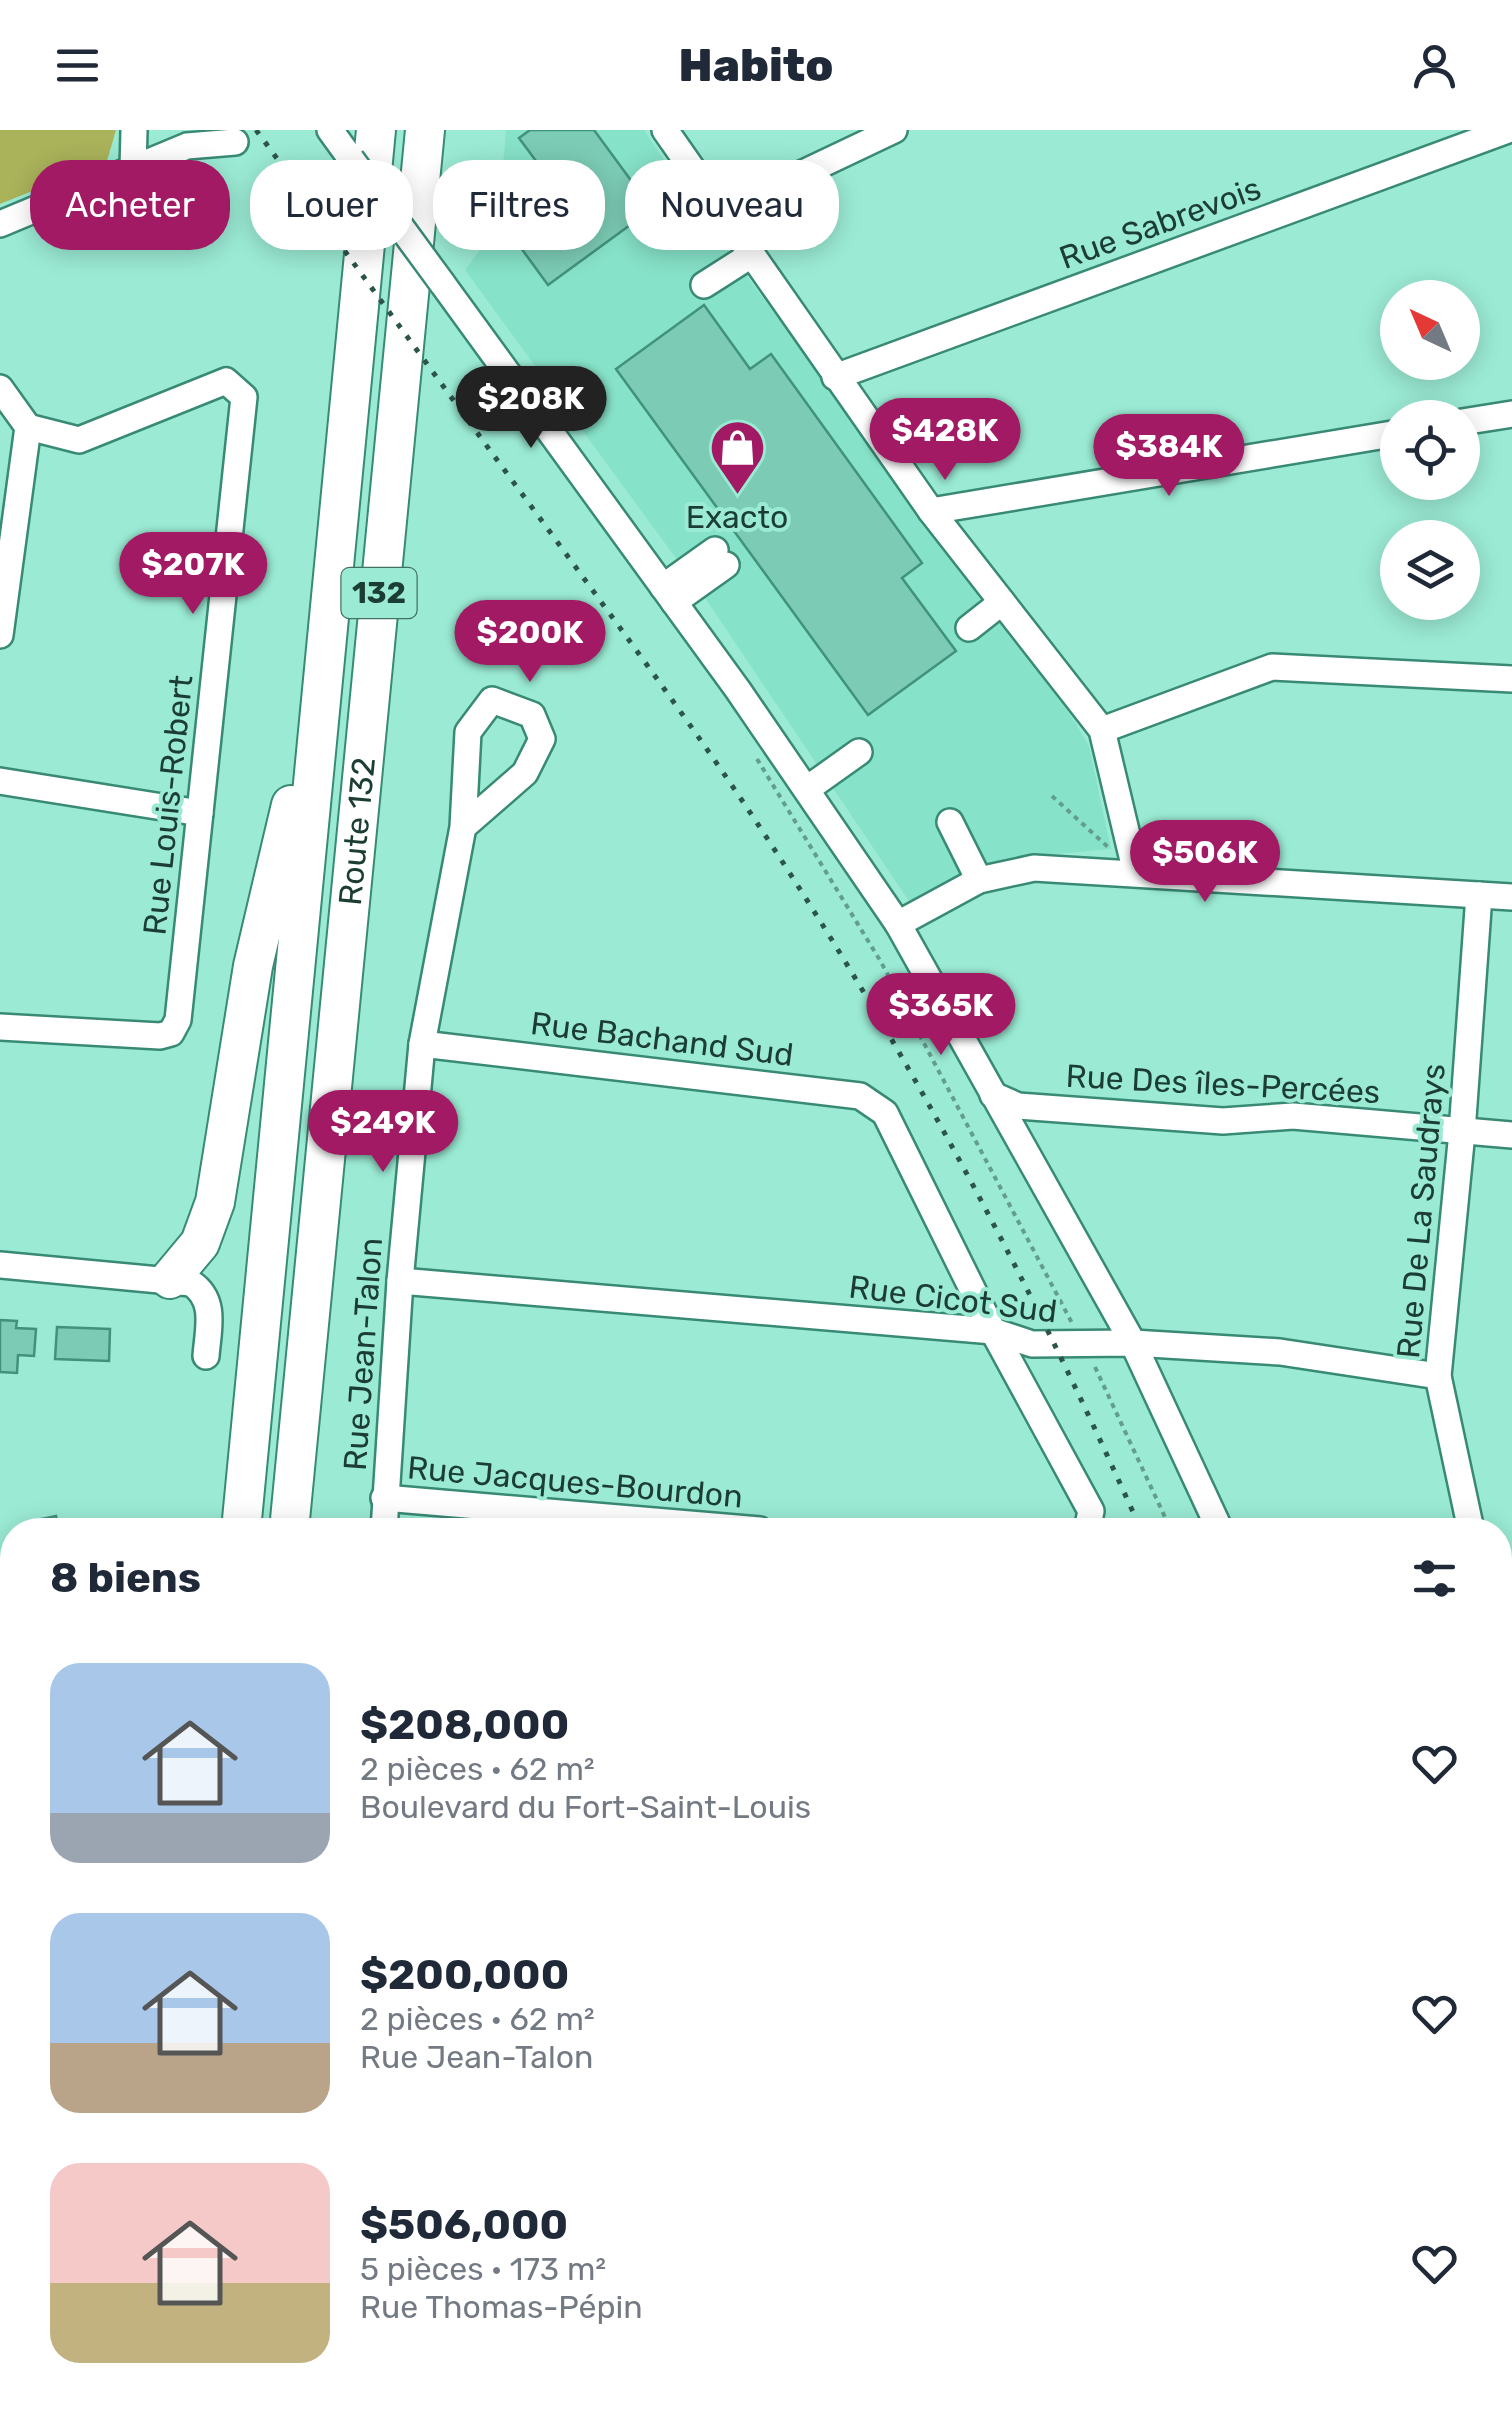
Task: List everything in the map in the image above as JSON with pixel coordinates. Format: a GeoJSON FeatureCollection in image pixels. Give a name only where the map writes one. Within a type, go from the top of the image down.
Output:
{"type":"FeatureCollection","features":[{"type":"Feature","properties":{"kind":"highway","name":"Route 132"},"geometry":{"type":"LineString","coordinates":[[242,1518],[376,130]]}},
{"type":"Feature","properties":{"kind":"highway","name":"Route 132"},"geometry":{"type":"LineString","coordinates":[[292,1518],[425,130]]}},
{"type":"Feature","properties":{"kind":"highway"},"geometry":{"type":"LineString","coordinates":[[170,1279],[200,1243],[215,1202],[253,966],[324,662]]}},
{"type":"Feature","properties":{"kind":"street"},"geometry":{"type":"LineString","coordinates":[[133,160],[134,130]]}},
{"type":"Feature","properties":{"kind":"street"},"geometry":{"type":"LineString","coordinates":[[665,130],[685,160]]}},
{"type":"Feature","properties":{"kind":"street"},"geometry":{"type":"LineString","coordinates":[[831,160],[894,130]]}},
{"type":"Feature","properties":{"kind":"street","name":"Rue Sabrevois"},"geometry":{"type":"LineString","coordinates":[[835,378],[1508,130]]}},
{"type":"Feature","properties":{"kind":"street"},"geometry":{"type":"LineString","coordinates":[[334,135],[669,594],[898,924],[1133,1343],[1214,1518]]}},
{"type":"Feature","properties":{"kind":"street"},"geometry":{"type":"LineString","coordinates":[[148,160],[188,138],[235,142]]}},
{"type":"Feature","properties":{"kind":"street"},"geometry":{"type":"LineString","coordinates":[[0,224],[30,211]]}},
{"type":"Feature","properties":{"kind":"street"},"geometry":{"type":"LineString","coordinates":[[748,250],[931,511],[1102,730],[1136,873]]}},
{"type":"Feature","properties":{"kind":"street"},"geometry":{"type":"LineString","coordinates":[[704,285],[751,255]]}},
{"type":"Feature","properties":{"kind":"street","name":"Rue Louis-Robert"},"geometry":{"type":"LineString","coordinates":[[0,1027],[160,1036],[171,1033],[178,1020],[244,398],[226,381],[79,440],[28,428]]}},
{"type":"Feature","properties":{"kind":"street"},"geometry":{"type":"LineString","coordinates":[[0,388],[28,428],[0,635]]}},
{"type":"Feature","properties":{"kind":"street"},"geometry":{"type":"LineString","coordinates":[[1480,419],[1512,414]]}},
{"type":"Feature","properties":{"kind":"street"},"geometry":{"type":"LineString","coordinates":[[931,511],[1380,436]]}},
{"type":"Feature","properties":{"kind":"street"},"geometry":{"type":"LineString","coordinates":[[669,594],[721,557]]}},
{"type":"Feature","properties":{"kind":"street"},"geometry":{"type":"LineString","coordinates":[[969,628],[1002,602]]}},
{"type":"Feature","properties":{"kind":"street"},"geometry":{"type":"LineString","coordinates":[[1102,730],[1272,667],[1512,678]]}},
{"type":"Feature","properties":{"kind":"street","name":"Rue Jean-Talon"},"geometry":{"type":"LineString","coordinates":[[384,1518],[422,1044],[462,827],[468,732],[492,700],[532,715],[542,739],[525,773],[462,827]]}},
{"type":"Feature","properties":{"kind":"street"},"geometry":{"type":"LineString","coordinates":[[806,789],[859,752]]}},
{"type":"Feature","properties":{"kind":"street"},"geometry":{"type":"LineString","coordinates":[[0,780],[200,813]]}},
{"type":"Feature","properties":{"kind":"street"},"geometry":{"type":"LineString","coordinates":[[950,822],[979,880]]}},
{"type":"Feature","properties":{"kind":"street"},"geometry":{"type":"LineString","coordinates":[[898,924],[979,880],[1034,868],[1512,897]]}},
{"type":"Feature","properties":{"kind":"street","name":"Rue De La Saudrays"},"geometry":{"type":"LineString","coordinates":[[1468,1518],[1438,1376],[1462,1132],[1479,895]]}},
{"type":"Feature","properties":{"kind":"street","name":"Rue Bachand Sud"},"geometry":{"type":"LineString","coordinates":[[422,1044],[860,1096],[885,1114],[994,1331]]}},
{"type":"Feature","properties":{"kind":"street","name":"Rue Des îles-Percées"},"geometry":{"type":"LineString","coordinates":[[993,1095],[1018,1106],[1037,1108],[1223,1122],[1293,1116],[1512,1135]]}},
{"type":"Feature","properties":{"kind":"street"},"geometry":{"type":"LineString","coordinates":[[0,1265],[190,1283],[205,1296],[210,1312],[206,1356]]}},
{"type":"Feature","properties":{"kind":"street","name":"Rue Cicot Sud"},"geometry":{"type":"LineString","coordinates":[[400,1281],[994,1331],[1032,1344],[1133,1343],[1280,1352],[1438,1376]]}},
{"type":"Feature","properties":{"kind":"street"},"geometry":{"type":"LineString","coordinates":[[994,1331],[1091,1511],[1090,1518]]}},
{"type":"Feature","properties":{"kind":"street","name":"Rue Jacques-Bourdon"},"geometry":{"type":"LineString","coordinates":[[384,1498],[619,1518]]}},
{"type":"Feature","properties":{"kind":"path"},"geometry":{"type":"LineString","coordinates":[[755,756],[880,962],[1084,1344],[1164,1518]]}},
{"type":"Feature","properties":{"kind":"path"},"geometry":{"type":"LineString","coordinates":[[1052,796],[1136,873]]}},
{"type":"Feature","properties":{"kind":"shaded area"},"geometry":{"type":"Polygon","coordinates":[[[0,130],[116,130],[107,160],[30,160],[30,192],[0,204],[0,130]]]}},
{"type":"Feature","properties":{"kind":"shaded area"},"geometry":{"type":"Polygon","coordinates":[[[506,130],[644,130],[664,160],[625,160],[625,250],[728,250],[1073,719],[1089,746],[1111,849],[1034,856],[911,904],[705,598],[465,270],[480,250],[605,250],[605,160],[504,160],[506,130]]]}},
{"type":"Feature","properties":{"kind":"building"},"geometry":{"type":"Polygon","coordinates":[[[530,130],[594,130],[625,172],[625,229],[605,243],[605,160],[535,160],[519,138],[530,130]]]}},
{"type":"Feature","properties":{"kind":"building"},"geometry":{"type":"Polygon","coordinates":[[[522,250],[596,250],[548,285],[522,250]]]}},
{"type":"Feature","properties":{"kind":"building"},"geometry":{"type":"Polygon","coordinates":[[[704,305],[750,369],[771,354],[922,563],[902,578],[956,651],[868,715],[616,369],[704,305]]]}},
{"type":"Feature","properties":{"kind":"building"},"geometry":{"type":"Polygon","coordinates":[[[0,1320],[17,1321],[16,1328],[36,1329],[34,1356],[18,1355],[17,1373],[0,1372],[0,1320]]]}},
{"type":"Feature","properties":{"kind":"building"},"geometry":{"type":"Polygon","coordinates":[[[57,1327],[110,1329],[109,1361],[55,1359],[57,1327]]]}},
{"type":"Feature","properties":{"kind":"railway"},"geometry":{"type":"LineString","coordinates":[[256,130],[692,728],[830,936],[973,1185],[1060,1356],[1135,1518]]}},
{"type":"Feature","properties":{"kind":"place","name":"Exacto"},"geometry":{"type":"Point","coordinates":[737,497]}}]}
